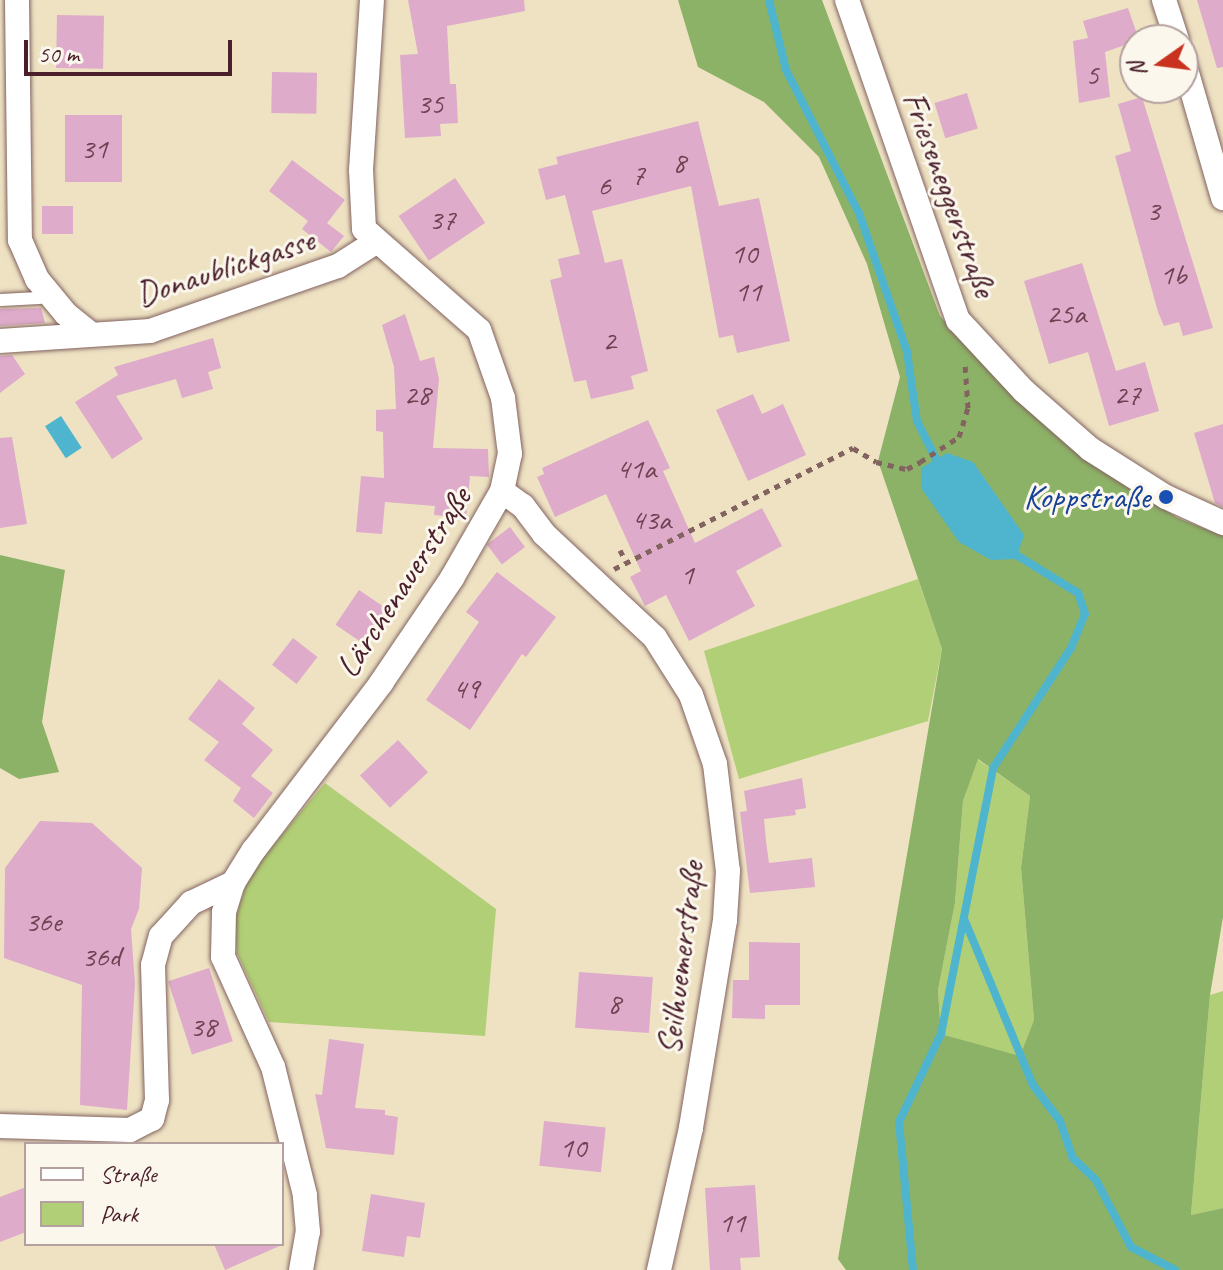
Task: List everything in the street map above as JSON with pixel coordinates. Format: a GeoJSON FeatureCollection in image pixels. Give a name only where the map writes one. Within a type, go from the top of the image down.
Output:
{"type":"FeatureCollection","features":[{"type":"Feature","properties":{"kind":"street"},"geometry":{"type":"LineString","coordinates":[[17,0],[20,240],[29,266],[48,293],[91,334]]}},
{"type":"Feature","properties":{"kind":"street"},"geometry":{"type":"LineString","coordinates":[[372,0],[360,209],[374,243]]}},
{"type":"Feature","properties":{"kind":"street","name":"Frieseneggerstraße"},"geometry":{"type":"LineString","coordinates":[[847,0],[958,320],[1024,391],[1090,449],[1166,497],[1223,523]]}},
{"type":"Feature","properties":{"kind":"street"},"geometry":{"type":"LineString","coordinates":[[1164,0],[1172,24]]}},
{"type":"Feature","properties":{"kind":"street"},"geometry":{"type":"LineString","coordinates":[[1196,104],[1223,198]]}},
{"type":"Feature","properties":{"kind":"street","name":"Donaublickgasse"},"geometry":{"type":"LineString","coordinates":[[0,341],[135,334],[338,266],[374,243]]}},
{"type":"Feature","properties":{"kind":"street","name":"Lärchenauerstraße"},"geometry":{"type":"LineString","coordinates":[[301,1270],[308,1232],[305,1195],[285,1107],[223,957],[221,930],[233,883],[420,627],[502,491],[510,454],[510,426],[486,343],[470,319],[374,243]]}},
{"type":"Feature","properties":{"kind":"street","name":"Seilhuemerstraße"},"geometry":{"type":"LineString","coordinates":[[502,491],[523,506],[544,534],[655,638],[691,695],[715,764],[725,818],[725,920],[691,1128],[659,1270]]}},
{"type":"Feature","properties":{"kind":"street","name":"Lärchenauerstraße"},"geometry":{"type":"LineString","coordinates":[[0,1126],[130,1130],[152,1119],[157,1100],[153,965],[161,936],[191,903],[233,883]]}},
{"type":"Feature","properties":{"kind":"lane"},"geometry":{"type":"LineString","coordinates":[[1,300],[39,298],[48,293]]}},
{"type":"Feature","properties":{"kind":"path"},"geometry":{"type":"LineString","coordinates":[[593,580],[853,448],[876,462],[907,469],[959,437],[968,408],[958,320]]}},
{"type":"Feature","properties":{"kind":"path"},"geometry":{"type":"LineString","coordinates":[[620,550],[626,562]]}},
{"type":"Feature","properties":{"kind":"green space"},"geometry":{"type":"Polygon","coordinates":[[[678,0],[822,0],[940,316],[998,380],[1087,460],[1178,518],[1223,536],[1223,917],[1210,995],[1191,1215],[1223,1208],[1223,1270],[846,1270],[838,1259],[942,649],[878,461],[900,377],[867,264],[819,157],[764,102],[698,67],[678,0]],[[978,759],[963,801],[955,903],[938,990],[941,1034],[1020,1056],[1034,1020],[1021,868],[1030,796],[978,759]]]}},
{"type":"Feature","properties":{"kind":"green space"},"geometry":{"type":"Polygon","coordinates":[[[0,555],[65,570],[42,722],[59,772],[19,779],[0,768],[0,555]]]}},
{"type":"Feature","properties":{"kind":"green space"},"geometry":{"type":"Polygon","coordinates":[[[918,579],[942,649],[928,721],[739,779],[704,651],[918,579]]]}},
{"type":"Feature","properties":{"kind":"green space"},"geometry":{"type":"Polygon","coordinates":[[[977,759],[1030,796],[1021,868],[1034,1020],[1020,1057],[941,1034],[938,990],[955,903],[963,801],[977,759]]]}},
{"type":"Feature","properties":{"kind":"green space"},"geometry":{"type":"Polygon","coordinates":[[[325,783],[496,909],[485,1036],[269,1022],[237,953],[234,922],[250,873],[325,783]]]}},
{"type":"Feature","properties":{"kind":"green space"},"geometry":{"type":"Polygon","coordinates":[[[1223,991],[1223,1208],[1191,1215],[1210,995],[1223,991]]]}},
{"type":"Feature","properties":{"kind":"water"},"geometry":{"type":"Polygon","coordinates":[[[61,416],[82,448],[66,458],[45,426],[61,416]]]}},
{"type":"Feature","properties":{"kind":"water"},"geometry":{"type":"Polygon","coordinates":[[[947,453],[973,462],[1024,535],[1016,559],[991,560],[959,542],[921,488],[921,468],[947,453]]]}},
{"type":"Feature","properties":{"kind":"building"},"geometry":{"type":"Polygon","coordinates":[[[408,0],[524,0],[525,11],[447,26],[450,84],[456,84],[458,123],[440,124],[441,136],[405,138],[400,55],[418,54],[408,0]]]}},
{"type":"Feature","properties":{"kind":"building"},"geometry":{"type":"Polygon","coordinates":[[[1197,0],[1223,0],[1223,67],[1217,68],[1197,0]]]}},
{"type":"Feature","properties":{"kind":"building"},"geometry":{"type":"Polygon","coordinates":[[[1128,8],[1134,24],[1119,24],[1119,47],[1105,52],[1110,97],[1079,103],[1073,41],[1088,38],[1083,21],[1128,8]]]}},
{"type":"Feature","properties":{"kind":"building"},"geometry":{"type":"Polygon","coordinates":[[[57,15],[104,16],[103,69],[56,68],[57,15]]]}},
{"type":"Feature","properties":{"kind":"building"},"geometry":{"type":"Polygon","coordinates":[[[272,72],[317,73],[316,114],[271,113],[272,72]]]}},
{"type":"Feature","properties":{"kind":"building"},"geometry":{"type":"Polygon","coordinates":[[[967,93],[978,128],[945,138],[934,103],[967,93]]]}},
{"type":"Feature","properties":{"kind":"building"},"geometry":{"type":"Polygon","coordinates":[[[1118,104],[1144,104],[1213,328],[1183,336],[1179,322],[1164,326],[1158,312],[1115,156],[1131,151],[1118,104]]]}},
{"type":"Feature","properties":{"kind":"building"},"geometry":{"type":"Polygon","coordinates":[[[65,115],[122,115],[122,182],[65,182],[65,115]]]}},
{"type":"Feature","properties":{"kind":"building"},"geometry":{"type":"Polygon","coordinates":[[[698,121],[719,206],[759,198],[790,341],[737,353],[733,335],[719,338],[691,186],[592,211],[605,263],[622,259],[648,371],[631,376],[634,389],[591,399],[586,380],[574,382],[550,280],[562,277],[558,259],[580,254],[565,195],[546,200],[538,169],[558,164],[556,157],[698,121]]]}},
{"type":"Feature","properties":{"kind":"building"},"geometry":{"type":"Polygon","coordinates":[[[292,160],[345,200],[327,223],[344,236],[331,252],[302,229],[308,221],[269,191],[292,160]]]}},
{"type":"Feature","properties":{"kind":"building"},"geometry":{"type":"Polygon","coordinates":[[[455,178],[485,223],[429,261],[399,216],[455,178]]]}},
{"type":"Feature","properties":{"kind":"building"},"geometry":{"type":"Polygon","coordinates":[[[42,206],[73,206],[73,234],[42,234],[42,206]]]}},
{"type":"Feature","properties":{"kind":"building"},"geometry":{"type":"Polygon","coordinates":[[[1082,263],[1116,371],[1145,362],[1159,411],[1109,426],[1088,352],[1049,364],[1024,281],[1082,263]]]}},
{"type":"Feature","properties":{"kind":"building"},"geometry":{"type":"Polygon","coordinates":[[[41,308],[45,323],[0,326],[0,309],[41,308]]]}},
{"type":"Feature","properties":{"kind":"building"},"geometry":{"type":"Polygon","coordinates":[[[405,314],[420,361],[434,357],[439,379],[433,448],[488,449],[489,477],[470,476],[466,518],[434,515],[435,506],[385,502],[382,534],[356,532],[361,476],[384,478],[383,432],[376,431],[376,410],[396,409],[394,367],[382,325],[405,314]]]}},
{"type":"Feature","properties":{"kind":"building"},"geometry":{"type":"Polygon","coordinates":[[[213,338],[221,368],[208,372],[213,389],[182,398],[176,379],[116,396],[143,439],[112,459],[75,402],[118,375],[114,367],[213,338]]]}},
{"type":"Feature","properties":{"kind":"building"},"geometry":{"type":"Polygon","coordinates":[[[12,355],[25,374],[0,393],[0,356],[12,355]]]}},
{"type":"Feature","properties":{"kind":"building"},"geometry":{"type":"Polygon","coordinates":[[[753,394],[762,414],[783,404],[806,455],[748,481],[716,410],[753,394]]]}},
{"type":"Feature","properties":{"kind":"building"},"geometry":{"type":"Polygon","coordinates":[[[648,420],[670,468],[663,471],[695,543],[762,508],[782,546],[736,571],[755,606],[689,641],[666,595],[645,606],[630,577],[641,571],[606,494],[555,517],[537,477],[544,474],[542,468],[648,420]]]}},
{"type":"Feature","properties":{"kind":"building"},"geometry":{"type":"Polygon","coordinates":[[[1223,424],[1223,507],[1215,503],[1194,433],[1223,424]]]}},
{"type":"Feature","properties":{"kind":"building"},"geometry":{"type":"Polygon","coordinates":[[[12,437],[27,524],[0,528],[0,438],[12,437]]]}},
{"type":"Feature","properties":{"kind":"building"},"geometry":{"type":"Polygon","coordinates":[[[510,527],[525,547],[502,564],[487,544],[510,527]]]}},
{"type":"Feature","properties":{"kind":"building"},"geometry":{"type":"Polygon","coordinates":[[[497,572],[556,617],[526,657],[522,654],[470,730],[426,700],[479,622],[466,612],[497,572]]]}},
{"type":"Feature","properties":{"kind":"building"},"geometry":{"type":"Polygon","coordinates":[[[359,590],[389,610],[365,645],[336,625],[359,590]]]}},
{"type":"Feature","properties":{"kind":"building"},"geometry":{"type":"Polygon","coordinates":[[[293,638],[317,657],[296,684],[272,665],[293,638]]]}},
{"type":"Feature","properties":{"kind":"building"},"geometry":{"type":"Polygon","coordinates":[[[219,679],[255,708],[242,724],[273,750],[251,776],[273,793],[254,818],[233,801],[241,788],[204,760],[219,742],[188,719],[219,679]]]}},
{"type":"Feature","properties":{"kind":"building"},"geometry":{"type":"Polygon","coordinates":[[[398,740],[428,772],[390,808],[360,775],[398,740]]]}},
{"type":"Feature","properties":{"kind":"building"},"geometry":{"type":"Polygon","coordinates":[[[802,778],[806,808],[795,810],[796,815],[764,819],[766,841],[769,863],[812,858],[815,887],[750,893],[740,812],[747,811],[744,791],[802,778]]]}},
{"type":"Feature","properties":{"kind":"building"},"geometry":{"type":"Polygon","coordinates":[[[40,821],[92,823],[142,868],[139,909],[131,929],[135,984],[127,1110],[80,1105],[82,985],[4,958],[5,868],[40,821]]]}},
{"type":"Feature","properties":{"kind":"building"},"geometry":{"type":"Polygon","coordinates":[[[749,942],[800,943],[800,1005],[765,1005],[765,1019],[732,1018],[733,980],[749,980],[749,942]]]}},
{"type":"Feature","properties":{"kind":"building"},"geometry":{"type":"Polygon","coordinates":[[[209,968],[233,1041],[192,1055],[168,981],[209,968]]]}},
{"type":"Feature","properties":{"kind":"building"},"geometry":{"type":"Polygon","coordinates":[[[579,972],[653,977],[649,1033],[575,1028],[579,972]]]}},
{"type":"Feature","properties":{"kind":"building"},"geometry":{"type":"Polygon","coordinates":[[[329,1039],[364,1044],[355,1108],[385,1110],[385,1115],[398,1117],[394,1155],[326,1148],[315,1094],[322,1095],[329,1039]]]}},
{"type":"Feature","properties":{"kind":"building"},"geometry":{"type":"Polygon","coordinates":[[[544,1121],[606,1127],[601,1172],[539,1166],[544,1121]]]}},
{"type":"Feature","properties":{"kind":"building"},"geometry":{"type":"Polygon","coordinates":[[[755,1185],[760,1257],[740,1258],[741,1270],[710,1270],[705,1188],[755,1185]]]}},
{"type":"Feature","properties":{"kind":"building"},"geometry":{"type":"Polygon","coordinates":[[[24,1188],[24,1233],[0,1242],[0,1197],[24,1188]]]}},
{"type":"Feature","properties":{"kind":"building"},"geometry":{"type":"Polygon","coordinates":[[[371,1194],[425,1203],[420,1238],[407,1236],[404,1257],[362,1251],[371,1194]]]}},
{"type":"Feature","properties":{"kind":"building"},"geometry":{"type":"Polygon","coordinates":[[[215,1246],[279,1246],[225,1270],[215,1246]]]}},
{"type":"Feature","properties":{"kind":"waterway"},"geometry":{"type":"LineString","coordinates":[[769,0],[786,70],[859,213],[907,352],[917,421],[940,467]]}},
{"type":"Feature","properties":{"kind":"waterway"},"geometry":{"type":"LineString","coordinates":[[913,1270],[899,1122],[941,1034],[993,768],[1071,648],[1085,614],[1078,593],[1010,551]]}},
{"type":"Feature","properties":{"kind":"waterway"},"geometry":{"type":"LineString","coordinates":[[965,921],[1033,1085],[1060,1121],[1073,1158],[1096,1180],[1131,1247],[1175,1270]]}},
{"type":"Feature","properties":{"kind":"place","name":"Koppstraße"},"geometry":{"type":"Point","coordinates":[1166,497]}}]}
